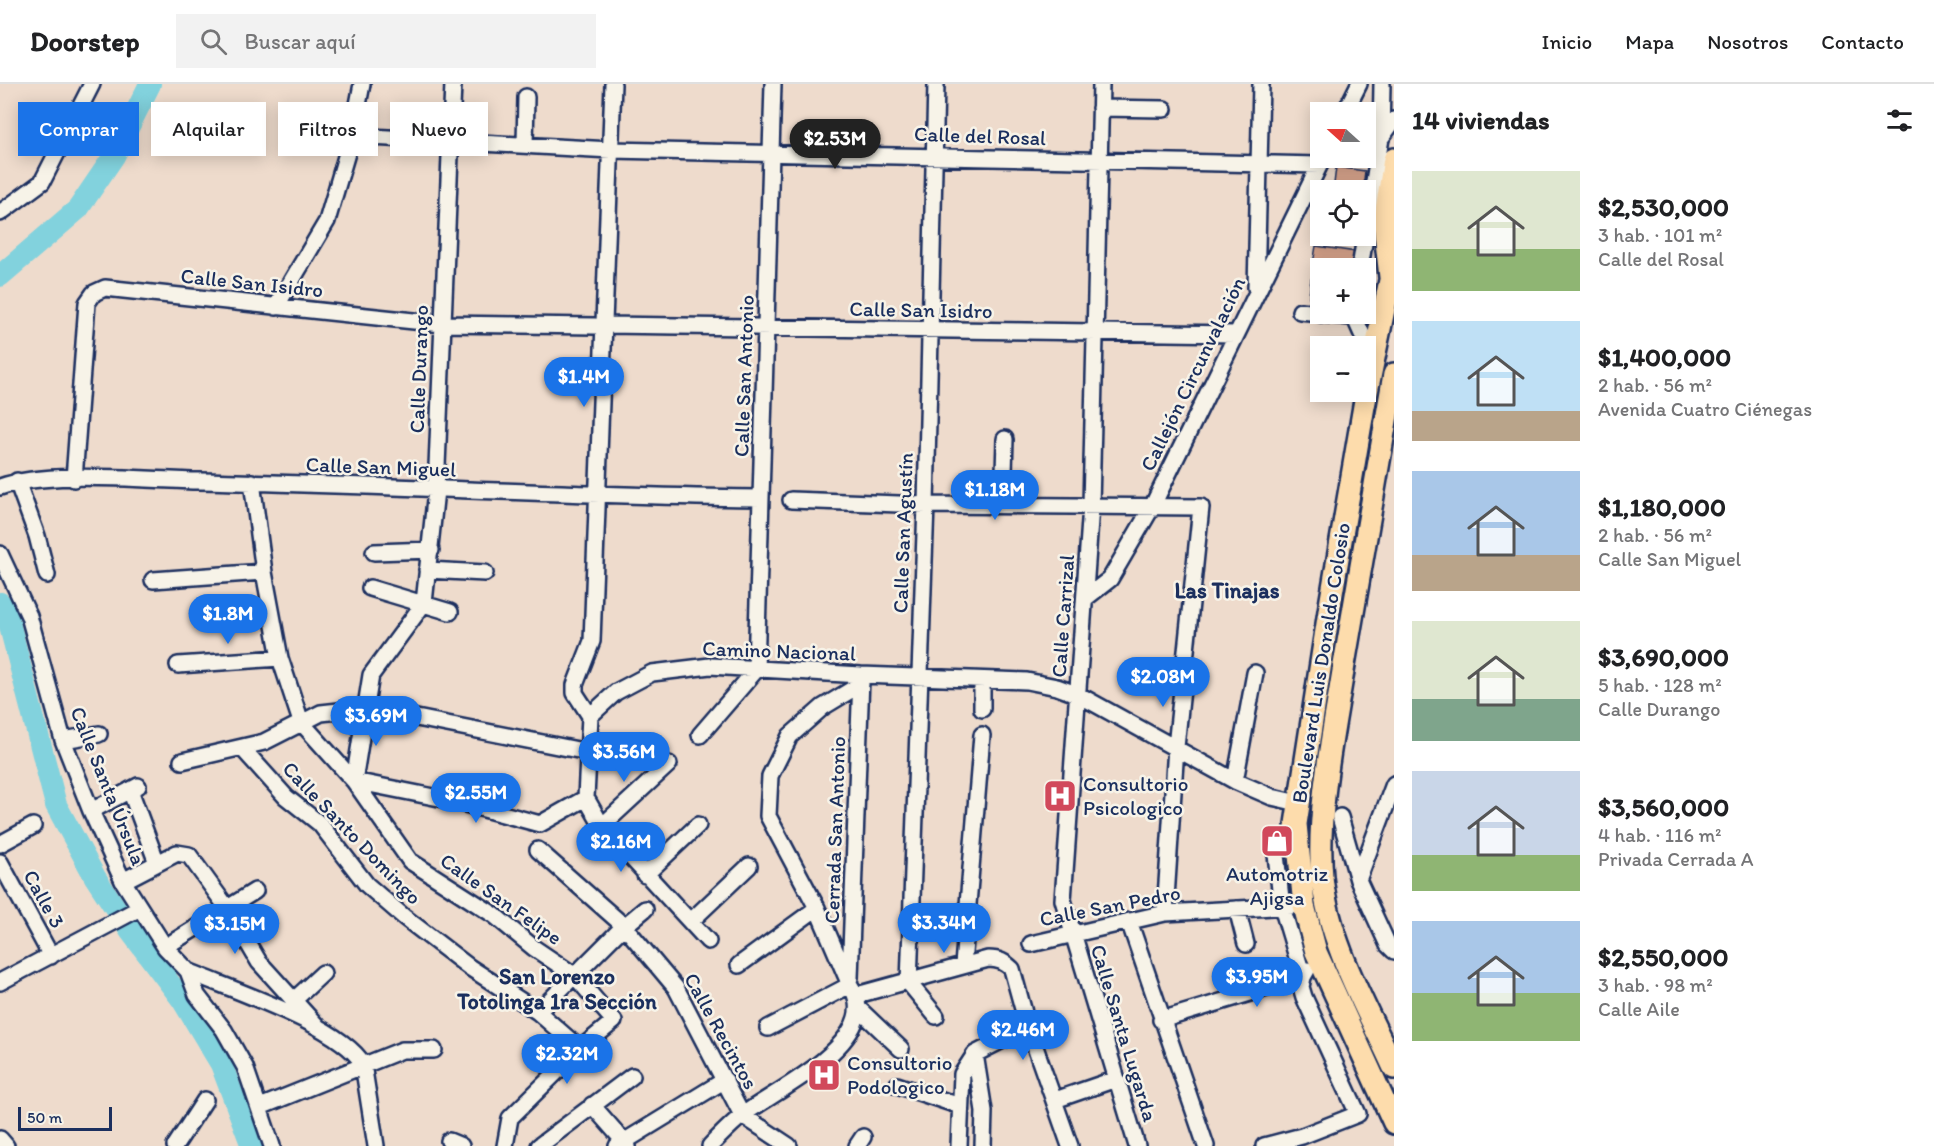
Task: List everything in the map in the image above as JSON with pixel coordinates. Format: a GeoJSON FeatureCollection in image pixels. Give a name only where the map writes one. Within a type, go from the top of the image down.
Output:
{"type":"FeatureCollection","features":[{"type":"Feature","properties":{"kind":"highway","name":"Boulevard Luis Donaldo Colosio"},"geometry":{"type":"LineString","coordinates":[[1376,351],[1392,271],[1376,220],[1394,159]]}},
{"type":"Feature","properties":{"kind":"highway","name":"Boulevard Luis Donaldo Colosio"},"geometry":{"type":"LineString","coordinates":[[1394,374],[1329,756],[1322,843],[1322,876],[1328,910],[1345,958],[1394,1068]]}},
{"type":"Feature","properties":{"kind":"highway","name":"Boulevard Luis Donaldo Colosio"},"geometry":{"type":"LineString","coordinates":[[1366,402],[1330,599],[1298,803],[1298,855],[1304,906],[1316,952],[1394,1122]]}},
{"type":"Feature","properties":{"kind":"street"},"geometry":{"type":"LineString","coordinates":[[0,213],[42,182],[92,84]]}},
{"type":"Feature","properties":{"kind":"street"},"geometry":{"type":"LineString","coordinates":[[359,102],[362,84]]}},
{"type":"Feature","properties":{"kind":"street","name":"Calle Durango"},"geometry":{"type":"LineString","coordinates":[[452,102],[453,84]]}},
{"type":"Feature","properties":{"kind":"street"},"geometry":{"type":"LineString","coordinates":[[613,84],[605,276],[600,325],[602,366],[592,641],[575,685],[575,693],[590,716],[586,798],[602,826],[708,941]]}},
{"type":"Feature","properties":{"kind":"street","name":"Calle San Antonio"},"geometry":{"type":"LineString","coordinates":[[756,670],[768,328],[773,84]]}},
{"type":"Feature","properties":{"kind":"street","name":"Calle San Agustín"},"geometry":{"type":"LineString","coordinates":[[909,983],[926,505],[936,84]]}},
{"type":"Feature","properties":{"kind":"street","name":"Calle Carrizal"},"geometry":{"type":"LineString","coordinates":[[1071,933],[1063,900],[1087,597],[1101,84]]}},
{"type":"Feature","properties":{"kind":"street"},"geometry":{"type":"LineString","coordinates":[[1256,291],[1261,84]]}},
{"type":"Feature","properties":{"kind":"street"},"geometry":{"type":"LineString","coordinates":[[1350,102],[1359,84]]}},
{"type":"Feature","properties":{"kind":"street"},"geometry":{"type":"LineString","coordinates":[[1376,220],[1382,84]]}},
{"type":"Feature","properties":{"kind":"street"},"geometry":{"type":"LineString","coordinates":[[525,97],[525,145]]}},
{"type":"Feature","properties":{"kind":"street"},"geometry":{"type":"LineString","coordinates":[[1100,108],[1164,109]]}},
{"type":"Feature","properties":{"kind":"street"},"geometry":{"type":"LineString","coordinates":[[1381,138],[1394,120]]}},
{"type":"Feature","properties":{"kind":"street","name":"Calle del Rosal"},"geometry":{"type":"LineString","coordinates":[[488,144],[611,150],[935,155],[1098,161],[1258,164],[1310,162]]}},
{"type":"Feature","properties":{"kind":"street"},"geometry":{"type":"LineString","coordinates":[[276,307],[327,221],[346,156]]}},
{"type":"Feature","properties":{"kind":"street","name":"Calle Durango"},"geometry":{"type":"LineString","coordinates":[[424,603],[436,490],[450,156]]}},
{"type":"Feature","properties":{"kind":"street","name":"Callejón Circunvalación"},"geometry":{"type":"LineString","coordinates":[[1087,597],[1110,579],[1152,507],[1318,168]]}},
{"type":"Feature","properties":{"kind":"street","name":"Calle San Isidro"},"geometry":{"type":"LineString","coordinates":[[74,479],[87,303],[94,293],[105,288],[442,324],[1236,334]]}},
{"type":"Feature","properties":{"kind":"street"},"geometry":{"type":"LineString","coordinates":[[1300,311],[1310,312]]}},
{"type":"Feature","properties":{"kind":"street"},"geometry":{"type":"LineString","coordinates":[[1003,505],[1005,439]]}},
{"type":"Feature","properties":{"kind":"street","name":"Calle San Miguel"},"geometry":{"type":"LineString","coordinates":[[0,487],[17,481],[74,479],[597,496],[761,498]]}},
{"type":"Feature","properties":{"kind":"street"},"geometry":{"type":"LineString","coordinates":[[17,481],[37,536],[47,575]]}},
{"type":"Feature","properties":{"kind":"street"},"geometry":{"type":"LineString","coordinates":[[252,483],[264,572],[280,658],[301,722]]}},
{"type":"Feature","properties":{"kind":"street"},"geometry":{"type":"LineString","coordinates":[[790,500],[926,505],[1201,507],[1176,747],[1165,912]]}},
{"type":"Feature","properties":{"kind":"street"},"geometry":{"type":"LineString","coordinates":[[375,552],[431,550]]}},
{"type":"Feature","properties":{"kind":"street","name":"Calle Santa Úrsula"},"geometry":{"type":"LineString","coordinates":[[0,554],[29,616],[63,740],[91,811],[123,881],[126,915],[165,947],[188,971],[197,995],[224,1030],[245,1067],[272,1146]]}},
{"type":"Feature","properties":{"kind":"street"},"geometry":{"type":"LineString","coordinates":[[427,570],[485,573]]}},
{"type":"Feature","properties":{"kind":"street"},"geometry":{"type":"LineString","coordinates":[[153,580],[264,572]]}},
{"type":"Feature","properties":{"kind":"street"},"geometry":{"type":"LineString","coordinates":[[370,588],[450,612]]}},
{"type":"Feature","properties":{"kind":"street"},"geometry":{"type":"LineString","coordinates":[[424,603],[371,675],[354,781],[454,801],[540,825],[586,798]]}},
{"type":"Feature","properties":{"kind":"street"},"geometry":{"type":"LineString","coordinates":[[178,665],[280,658]]}},
{"type":"Feature","properties":{"kind":"street","name":"Camino Nacional"},"geometry":{"type":"LineString","coordinates":[[590,716],[616,692],[652,673],[710,666],[861,680],[919,676],[1027,681],[1057,687],[1079,695],[1235,781],[1272,797],[1298,803]]}},
{"type":"Feature","properties":{"kind":"street"},"geometry":{"type":"LineString","coordinates":[[700,735],[756,670]]}},
{"type":"Feature","properties":{"kind":"street"},"geometry":{"type":"LineString","coordinates":[[1235,781],[1255,673]]}},
{"type":"Feature","properties":{"kind":"street"},"geometry":{"type":"LineString","coordinates":[[861,680],[823,707],[790,736],[770,776],[768,816],[817,908],[856,997],[901,1049]]}},
{"type":"Feature","properties":{"kind":"street","name":"Cerrada San Antonio"},"geometry":{"type":"LineString","coordinates":[[856,997],[861,680]]}},
{"type":"Feature","properties":{"kind":"street"},"geometry":{"type":"LineString","coordinates":[[982,680],[982,709]]}},
{"type":"Feature","properties":{"kind":"street"},"geometry":{"type":"LineString","coordinates":[[182,761],[264,742],[321,713],[366,708],[588,752]]}},
{"type":"Feature","properties":{"kind":"street","name":"Calle San Felipe"},"geometry":{"type":"LineString","coordinates":[[301,722],[354,781],[410,861],[494,915],[534,948],[574,975],[614,1021],[580,1049]]}},
{"type":"Feature","properties":{"kind":"street"},"geometry":{"type":"LineString","coordinates":[[63,740],[99,734]]}},
{"type":"Feature","properties":{"kind":"street"},"geometry":{"type":"LineString","coordinates":[[963,965],[982,735]]}},
{"type":"Feature","properties":{"kind":"street","name":"Calle Santo Domingo"},"geometry":{"type":"LineString","coordinates":[[242,748],[286,797],[320,824],[375,891],[469,967],[538,1012],[580,1049]]}},
{"type":"Feature","properties":{"kind":"street"},"geometry":{"type":"LineString","coordinates":[[602,826],[669,764]]}},
{"type":"Feature","properties":{"kind":"street"},"geometry":{"type":"LineString","coordinates":[[1358,879],[1394,784]]}},
{"type":"Feature","properties":{"kind":"street","name":"Calle Santa Úrsula"},"geometry":{"type":"LineString","coordinates":[[91,811],[134,788],[152,866]]}},
{"type":"Feature","properties":{"kind":"street"},"geometry":{"type":"LineString","coordinates":[[1340,817],[1358,879],[1378,924],[1394,951]]}},
{"type":"Feature","properties":{"kind":"street"},"geometry":{"type":"LineString","coordinates":[[645,875],[698,825]]}},
{"type":"Feature","properties":{"kind":"street"},"geometry":{"type":"LineString","coordinates":[[0,844],[33,826]]}},
{"type":"Feature","properties":{"kind":"street"},"geometry":{"type":"LineString","coordinates":[[1275,846],[1282,907],[1303,977]]}},
{"type":"Feature","properties":{"kind":"street","name":"Calle Recintos"},"geometry":{"type":"LineString","coordinates":[[538,850],[624,926],[676,988],[742,1115],[789,1146]]}},
{"type":"Feature","properties":{"kind":"street"},"geometry":{"type":"LineString","coordinates":[[123,881],[177,853],[189,855],[228,909],[259,962],[317,1026]]}},
{"type":"Feature","properties":{"kind":"street","name":"Calle 3"},"geometry":{"type":"LineString","coordinates":[[0,862],[51,956]]}},
{"type":"Feature","properties":{"kind":"street"},"geometry":{"type":"LineString","coordinates":[[691,921],[748,866]]}},
{"type":"Feature","properties":{"kind":"street"},"geometry":{"type":"LineString","coordinates":[[165,947],[255,891]]}},
{"type":"Feature","properties":{"kind":"street","name":"Calle San Pedro"},"geometry":{"type":"LineString","coordinates":[[1031,944],[1165,912],[1304,906]]}},
{"type":"Feature","properties":{"kind":"street"},"geometry":{"type":"LineString","coordinates":[[739,965],[817,908]]}},
{"type":"Feature","properties":{"kind":"street"},"geometry":{"type":"LineString","coordinates":[[538,1012],[624,926],[645,909]]}},
{"type":"Feature","properties":{"kind":"street"},"geometry":{"type":"LineString","coordinates":[[1237,909],[1246,944]]}},
{"type":"Feature","properties":{"kind":"street"},"geometry":{"type":"LineString","coordinates":[[0,982],[126,915]]}},
{"type":"Feature","properties":{"kind":"street"},"geometry":{"type":"LineString","coordinates":[[1129,921],[1206,1146]]}},
{"type":"Feature","properties":{"kind":"street","name":"Calle Santa Lugarda"},"geometry":{"type":"LineString","coordinates":[[1071,933],[1137,1146]]}},
{"type":"Feature","properties":{"kind":"street"},"geometry":{"type":"LineString","coordinates":[[1264,1146],[1301,1141],[1358,1114],[1301,987],[1303,977],[1316,952]]}},
{"type":"Feature","properties":{"kind":"street"},"geometry":{"type":"LineString","coordinates":[[768,1028],[856,997],[963,965],[988,959],[1001,960],[1012,969],[1028,1027],[1070,1146]]}},
{"type":"Feature","properties":{"kind":"street"},"geometry":{"type":"LineString","coordinates":[[188,971],[317,1026],[339,1038],[357,1053],[363,1064],[376,1146]]}},
{"type":"Feature","properties":{"kind":"street"},"geometry":{"type":"LineString","coordinates":[[293,1001],[323,973]]}},
{"type":"Feature","properties":{"kind":"street"},"geometry":{"type":"LineString","coordinates":[[1161,1020],[1303,977]]}},
{"type":"Feature","properties":{"kind":"street"},"geometry":{"type":"LineString","coordinates":[[909,983],[936,1016]]}},
{"type":"Feature","properties":{"kind":"street"},"geometry":{"type":"LineString","coordinates":[[710,1146],[742,1115],[822,1061],[850,1034],[856,997]]}},
{"type":"Feature","properties":{"kind":"street"},"geometry":{"type":"LineString","coordinates":[[959,1146],[962,1074],[975,1054],[1028,1027]]}},
{"type":"Feature","properties":{"kind":"street"},"geometry":{"type":"LineString","coordinates":[[505,1146],[510,1118],[580,1049]]}},
{"type":"Feature","properties":{"kind":"street"},"geometry":{"type":"LineString","coordinates":[[260,1107],[402,1050],[434,1050]]}},
{"type":"Feature","properties":{"kind":"street"},"geometry":{"type":"LineString","coordinates":[[975,1054],[984,1111],[983,1146]]}},
{"type":"Feature","properties":{"kind":"street"},"geometry":{"type":"LineString","coordinates":[[540,1146],[632,1077]]}},
{"type":"Feature","properties":{"kind":"street"},"geometry":{"type":"LineString","coordinates":[[592,1105],[623,1144],[725,1080]]}},
{"type":"Feature","properties":{"kind":"street"},"geometry":{"type":"LineString","coordinates":[[1054,1100],[1116,1080]]}},
{"type":"Feature","properties":{"kind":"street"},"geometry":{"type":"LineString","coordinates":[[897,1085],[960,1106]]}},
{"type":"Feature","properties":{"kind":"street"},"geometry":{"type":"LineString","coordinates":[[175,1146],[205,1100]]}},
{"type":"Feature","properties":{"kind":"street"},"geometry":{"type":"LineString","coordinates":[[0,1139],[6,1146]]}},
{"type":"Feature","properties":{"kind":"building"},"geometry":{"type":"Polygon","coordinates":[[[1336,168],[1365,171],[1364,180],[1334,180],[1336,168]]]}},
{"type":"Feature","properties":{"kind":"building"},"geometry":{"type":"Polygon","coordinates":[[[1316,246],[1356,252],[1355,258],[1314,258],[1316,246]]]}},
{"type":"Feature","properties":{"kind":"waterway"},"geometry":{"type":"LineString","coordinates":[[0,276],[78,209],[114,156],[150,84]]}},
{"type":"Feature","properties":{"kind":"waterway"},"geometry":{"type":"LineString","coordinates":[[0,603],[6,611],[56,805],[95,877],[131,932],[183,1001],[221,1064],[252,1146]]}},
{"type":"Feature","properties":{"kind":"place","name":"Consultorio Psicologico"},"geometry":{"type":"Point","coordinates":[1060,796]}},
{"type":"Feature","properties":{"kind":"place","name":"Automotriz Ajigsa"},"geometry":{"type":"Point","coordinates":[1277,841]}},
{"type":"Feature","properties":{"kind":"place","name":"Consultorio Podologico"},"geometry":{"type":"Point","coordinates":[824,1075]}},
{"type":"Feature","properties":{"kind":"district","name":"Las Tinajas"},"geometry":{"type":"Point","coordinates":[1227,590]}},
{"type":"Feature","properties":{"kind":"district","name":"San Lorenzo Totolinga 1ra Sección"},"geometry":{"type":"Point","coordinates":[557,988]}}]}
